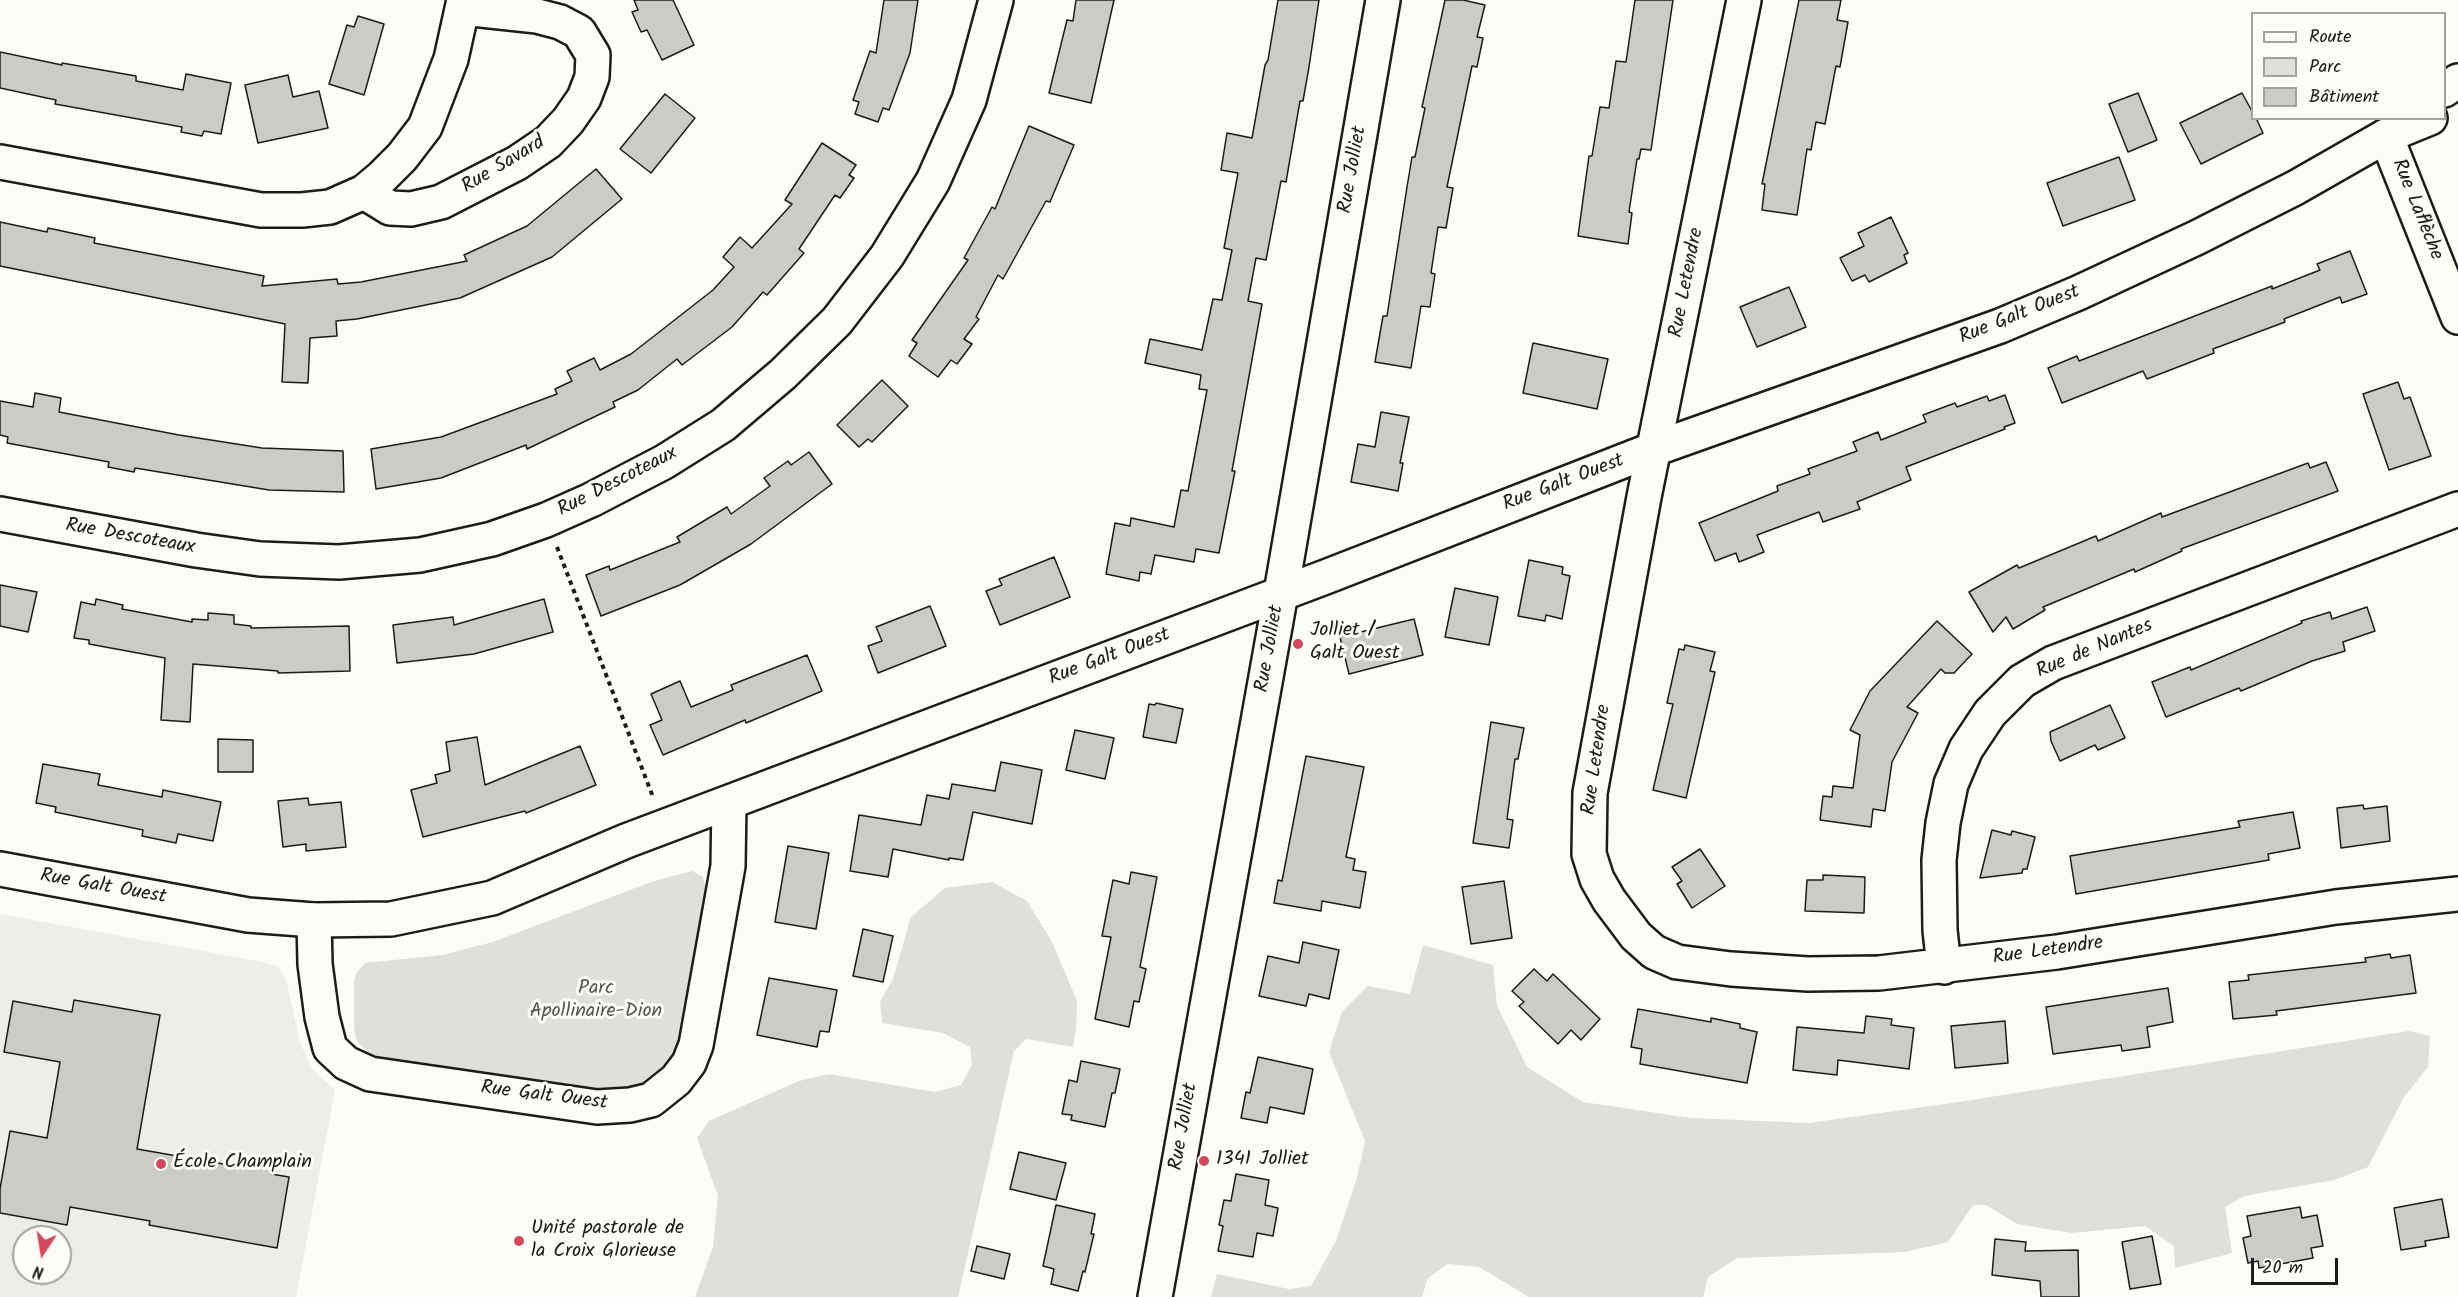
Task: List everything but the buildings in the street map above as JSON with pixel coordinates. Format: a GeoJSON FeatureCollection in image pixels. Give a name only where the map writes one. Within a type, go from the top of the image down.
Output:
{"type":"FeatureCollection","features":[{"type":"Feature","properties":{"kind":"street","name":"Rue Descoteaux"},"geometry":{"type":"LineString","coordinates":[[0,514],[196,550],[260,559],[339,562],[420,555],[492,539],[546,520],[591,500],[664,462],[723,425],[783,374],[837,321],[886,256],[933,181],[969,100],[996,0]]}},
{"type":"Feature","properties":{"kind":"street","name":"Rue Jolliet"},"geometry":{"type":"LineString","coordinates":[[1155,1297],[1281,592],[1383,0]]}},
{"type":"Feature","properties":{"kind":"street","name":"Rue Letendre"},"geometry":{"type":"LineString","coordinates":[[1744,0],[1654,449],[1590,793],[1589,854],[1597,879],[1609,900],[1636,936],[1654,952],[1677,962],[1731,969],[1808,974],[1879,973],[2057,952],[2336,907],[2458,894]]}},
{"type":"Feature","properties":{"kind":"street","name":"Rue Savard"},"geometry":{"type":"LineString","coordinates":[[0,162],[261,210],[330,207],[364,192],[402,157],[425,128],[451,59],[464,4],[537,16],[560,22],[579,32],[593,55],[592,77],[584,98],[568,121],[548,142],[517,163],[441,202],[411,209],[390,208],[364,192]]}},
{"type":"Feature","properties":{"kind":"street","name":"Rue Galt Ouest"},"geometry":{"type":"LineString","coordinates":[[0,869],[248,915],[314,920],[392,919],[492,898],[626,841],[1328,576],[1654,449],[2000,326],[2078,293],[2285,193],[2396,127],[2422,120]]}},
{"type":"Feature","properties":{"kind":"street","name":"Rue Laflèche"},"geometry":{"type":"LineString","coordinates":[[2396,127],[2458,317]]}},
{"type":"Feature","properties":{"kind":"street","name":"Rue de Nantes"},"geometry":{"type":"LineString","coordinates":[[1944,967],[1940,930],[1939,860],[1951,784],[1966,749],[1990,713],[2022,681],[2053,663],[2458,509]]}},
{"type":"Feature","properties":{"kind":"street","name":"Rue Galt Ouest"},"geometry":{"type":"LineString","coordinates":[[314,920],[315,964],[322,1017],[330,1048],[346,1063],[370,1074],[597,1107],[630,1105],[651,1100],[676,1080],[689,1063],[696,1045],[728,866],[729,802]]}},
{"type":"Feature","properties":{"kind":"path"},"geometry":{"type":"LineString","coordinates":[[546,520],[656,804]]}},
{"type":"Feature","properties":{"kind":"shaded area","name":"École Champlain"},"geometry":{"type":"Polygon","coordinates":[[[0,914],[263,962],[278,967],[286,979],[300,1043],[313,1070],[335,1090],[296,1297],[0,1297],[0,914]]]}},
{"type":"Feature","properties":{"kind":"green space","name":"Parc Apollinaire-Dion"},"geometry":{"type":"Polygon","coordinates":[[[692,871],[703,877],[708,897],[685,1040],[670,1070],[629,1095],[380,1061],[370,1056],[357,1041],[354,1029],[354,981],[356,974],[365,963],[442,955],[493,942],[651,882],[692,871]]]}},
{"type":"Feature","properties":{"kind":"green space"},"geometry":{"type":"Polygon","coordinates":[[[992,882],[1027,901],[1051,940],[1077,1001],[1076,1029],[1073,1047],[1026,1039],[1014,1051],[958,1297],[695,1297],[713,1247],[718,1196],[697,1138],[709,1121],[799,1081],[829,1074],[934,1092],[961,1085],[972,1065],[970,1047],[943,1033],[882,1023],[880,1002],[893,979],[911,917],[945,888],[992,882]]]}},
{"type":"Feature","properties":{"kind":"green space"},"geometry":{"type":"Polygon","coordinates":[[[1423,945],[1493,965],[1497,1006],[1527,1067],[1583,1102],[1691,1118],[1809,1123],[1952,1103],[2409,1031],[2430,1036],[2428,1067],[2404,1097],[2368,1167],[2334,1180],[2244,1196],[2225,1207],[2232,1253],[2175,1268],[2174,1246],[2145,1226],[2072,1233],[2017,1224],[1986,1205],[1973,1205],[1948,1242],[1905,1252],[1737,1258],[1708,1277],[1703,1297],[1529,1297],[1479,1267],[1448,1264],[1428,1278],[1422,1297],[1211,1297],[1217,1274],[1289,1289],[1311,1286],[1336,1241],[1357,1178],[1365,1141],[1329,1052],[1342,1012],[1368,986],[1410,994],[1423,945]]]}},
{"type":"Feature","properties":{"kind":"place","name":"Jolliet / Galt Ouest"},"geometry":{"type":"Point","coordinates":[1298,644]}},
{"type":"Feature","properties":{"kind":"place","name":"1341 Jolliet"},"geometry":{"type":"Point","coordinates":[1204,1161]}},
{"type":"Feature","properties":{"kind":"place","name":"École Champlain"},"geometry":{"type":"Point","coordinates":[161,1164]}},
{"type":"Feature","properties":{"kind":"place","name":"Unité pastorale de la Croix Glorieuse"},"geometry":{"type":"Point","coordinates":[519,1241]}}]}
